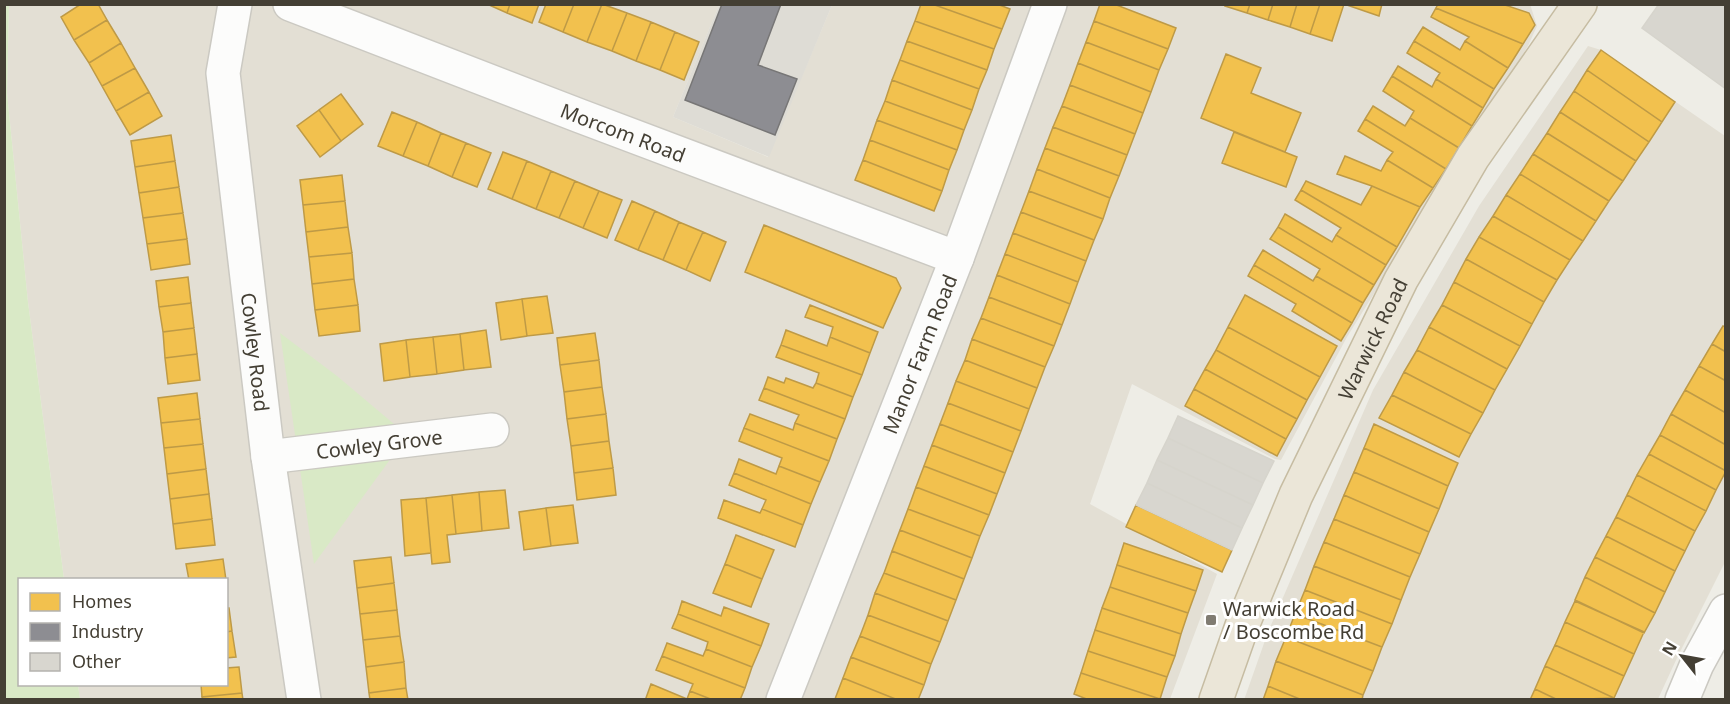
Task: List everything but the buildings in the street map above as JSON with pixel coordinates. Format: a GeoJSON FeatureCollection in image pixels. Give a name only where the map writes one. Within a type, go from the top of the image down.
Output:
{"type":"FeatureCollection","features":[{"type":"Feature","properties":{"kind":"highway","name":"Warwick Road"},"geometry":{"type":"LineString","coordinates":[[1215,699],[1242,626],[1296,495],[1401,280],[1473,158],[1580,4]]}},
{"type":"Feature","properties":{"kind":"street","name":"Cowley Road"},"geometry":{"type":"LineString","coordinates":[[235,4],[223,73],[268,457],[304,699]]}},
{"type":"Feature","properties":{"kind":"street","name":"Morcom Road"},"geometry":{"type":"LineString","coordinates":[[290,4],[957,258]]}},
{"type":"Feature","properties":{"kind":"street","name":"Manor Farm Road"},"geometry":{"type":"LineString","coordinates":[[783,699],[957,258],[1050,4]]}},
{"type":"Feature","properties":{"kind":"street","name":"Cowley Grove"},"geometry":{"type":"LineString","coordinates":[[268,457],[492,430]]}},
{"type":"Feature","properties":{"kind":"street"},"geometry":{"type":"LineString","coordinates":[[1682,699],[1697,664],[1725,611]]}},
{"type":"Feature","properties":{"kind":"shaded area"},"geometry":{"type":"Polygon","coordinates":[[[1530,4],[1537,26],[1528,46],[1347,337],[1281,460],[1275,459],[1132,384],[1090,504],[1217,574],[1170,699],[80,700],[78,686],[228,686],[228,578],[64,578],[28,302],[7,93],[9,5],[719,5],[673,117],[768,157],[832,5],[1530,4]]]}},
{"type":"Feature","properties":{"kind":"shaded area"},"geometry":{"type":"Polygon","coordinates":[[[719,5],[832,5],[769,157],[673,117],[719,5]]]}},
{"type":"Feature","properties":{"kind":"shaded area"},"geometry":{"type":"Polygon","coordinates":[[[1588,46],[1601,50],[1725,136],[1725,562],[1658,699],[1244,700],[1268,632],[1373,390],[1479,206],[1588,46]]]}},
{"type":"Feature","properties":{"kind":"green space"},"geometry":{"type":"Polygon","coordinates":[[[4,5],[9,5],[7,93],[28,302],[64,578],[18,578],[18,686],[78,686],[80,699],[5,699],[4,5]]]}},
{"type":"Feature","properties":{"kind":"green space"},"geometry":{"type":"Polygon","coordinates":[[[280,333],[337,376],[394,424],[389,461],[314,564],[280,333]]]}},
{"type":"Feature","properties":{"kind":"place","name":"Warwick Road / Boscombe Rd"},"geometry":{"type":"Point","coordinates":[1211,620]}}]}
